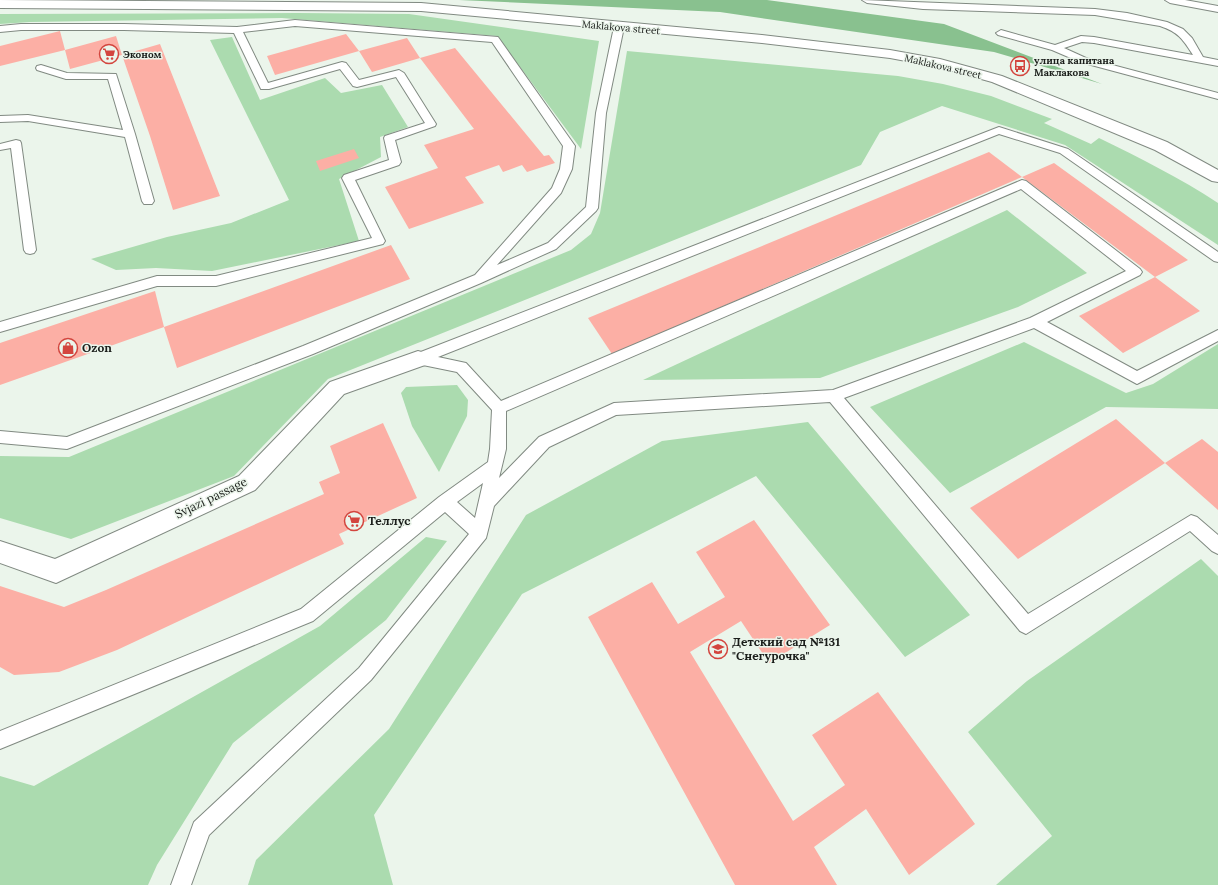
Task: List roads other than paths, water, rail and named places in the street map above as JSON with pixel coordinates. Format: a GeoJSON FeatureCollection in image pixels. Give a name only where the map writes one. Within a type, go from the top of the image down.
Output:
{"type":"FeatureCollection","features":[{"type":"Feature","properties":{"kind":"street","name":"Maklakova street"},"geometry":{"type":"LineString","coordinates":[[0,4],[421,7],[619,27],[762,39],[890,54],[964,69],[1003,82],[1161,146],[1218,177]]}},
{"type":"Feature","properties":{"kind":"street","name":"Svjazi passage"},"geometry":{"type":"LineString","coordinates":[[0,552],[56,570],[246,483],[337,388],[418,359]]}},
{"type":"Feature","properties":{"kind":"lane"},"geometry":{"type":"LineString","coordinates":[[867,0],[1116,14],[1171,26],[1182,32],[1200,60]]}},
{"type":"Feature","properties":{"kind":"lane"},"geometry":{"type":"LineString","coordinates":[[1170,0],[1218,9]]}},
{"type":"Feature","properties":{"kind":"lane"},"geometry":{"type":"LineString","coordinates":[[0,29],[21,27],[124,27],[237,30],[295,23],[495,39],[569,146],[569,157],[564,176],[557,190],[476,280]]}},
{"type":"Feature","properties":{"kind":"lane"},"geometry":{"type":"LineString","coordinates":[[0,437],[67,443],[308,350],[476,280],[552,246],[592,208],[601,113],[619,27]]}},
{"type":"Feature","properties":{"kind":"lane"},"geometry":{"type":"LineString","coordinates":[[0,327],[157,281],[216,281],[379,241],[348,178],[395,162],[389,138],[431,124],[400,73],[357,84],[342,65],[265,88],[237,30]]}},
{"type":"Feature","properties":{"kind":"lane"},"geometry":{"type":"LineString","coordinates":[[1001,33],[1055,48],[1083,60],[1218,96]]}},
{"type":"Feature","properties":{"kind":"lane"},"geometry":{"type":"LineString","coordinates":[[1055,48],[1081,39],[1094,40],[1218,63]]}},
{"type":"Feature","properties":{"kind":"lane"},"geometry":{"type":"LineString","coordinates":[[41,68],[66,76],[112,76],[148,200]]}},
{"type":"Feature","properties":{"kind":"lane"},"geometry":{"type":"LineString","coordinates":[[0,119],[28,118],[130,134]]}},
{"type":"Feature","properties":{"kind":"lane"},"geometry":{"type":"LineString","coordinates":[[418,359],[999,130],[1064,151],[1218,258]]}},
{"type":"Feature","properties":{"kind":"lane"},"geometry":{"type":"LineString","coordinates":[[0,148],[16,143],[30,250]]}},
{"type":"Feature","properties":{"kind":"lane"},"geometry":{"type":"LineString","coordinates":[[487,502],[544,442],[614,409],[833,396],[1035,322],[1136,272],[1022,184],[498,408]]}},
{"type":"Feature","properties":{"kind":"lane"},"geometry":{"type":"LineString","coordinates":[[1035,322],[1137,378],[1218,335]]}},
{"type":"Feature","properties":{"kind":"lane"},"geometry":{"type":"LineString","coordinates":[[181,885],[201,829],[365,674],[480,533],[498,449],[498,408],[461,367],[418,359]]}},
{"type":"Feature","properties":{"kind":"lane"},"geometry":{"type":"LineString","coordinates":[[833,396],[1026,625],[1191,522],[1218,546]]}},
{"type":"Feature","properties":{"kind":"lane"},"geometry":{"type":"LineString","coordinates":[[0,740],[307,615],[445,502],[495,465]]}},
{"type":"Feature","properties":{"kind":"lane"},"geometry":{"type":"LineString","coordinates":[[445,502],[480,533]]}},
{"type":"Feature","properties":{"kind":"place","name":"Эконом"},"geometry":{"type":"Point","coordinates":[109,54]}},
{"type":"Feature","properties":{"kind":"place","name":"улица капитана Маклакова"},"geometry":{"type":"Point","coordinates":[1020,66]}},
{"type":"Feature","properties":{"kind":"place","name":"Ozon"},"geometry":{"type":"Point","coordinates":[68,348]}},
{"type":"Feature","properties":{"kind":"place","name":"Теллус"},"geometry":{"type":"Point","coordinates":[354,521]}},
{"type":"Feature","properties":{"kind":"place","name":"Детский сад №131 \"Снегурочка\""},"geometry":{"type":"Point","coordinates":[718,649]}}]}
